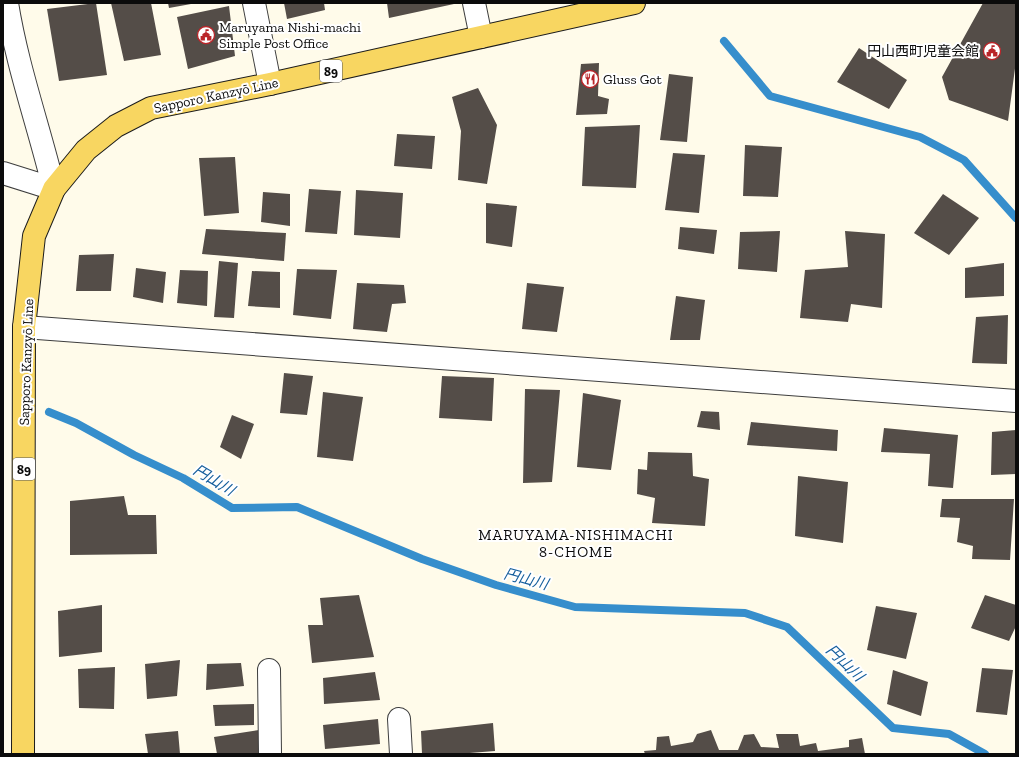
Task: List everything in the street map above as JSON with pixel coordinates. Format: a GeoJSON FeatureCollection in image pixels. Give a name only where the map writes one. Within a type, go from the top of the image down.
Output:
{"type":"FeatureCollection","features":[{"type":"Feature","properties":{"kind":"main road","name":"Sapporo Kanzyō Line"},"geometry":{"type":"LineString","coordinates":[[23,754],[24,327],[34,236],[54,189],[92,145],[116,126],[151,108],[270,84],[634,3]]}},
{"type":"Feature","properties":{"kind":"street"},"geometry":{"type":"LineString","coordinates":[[7,3],[13,39],[42,138],[54,189]]}},
{"type":"Feature","properties":{"kind":"street"},"geometry":{"type":"LineString","coordinates":[[254,3],[270,84]]}},
{"type":"Feature","properties":{"kind":"street"},"geometry":{"type":"LineString","coordinates":[[474,3],[481,37]]}},
{"type":"Feature","properties":{"kind":"street"},"geometry":{"type":"LineString","coordinates":[[3,173],[54,189]]}},
{"type":"Feature","properties":{"kind":"street"},"geometry":{"type":"LineString","coordinates":[[24,327],[1016,401]]}},
{"type":"Feature","properties":{"kind":"street"},"geometry":{"type":"LineString","coordinates":[[269,670],[270,754]]}},
{"type":"Feature","properties":{"kind":"street"},"geometry":{"type":"LineString","coordinates":[[399,719],[401,754]]}},
{"type":"Feature","properties":{"kind":"building"},"geometry":{"type":"Polygon","coordinates":[[[96,3],[107,75],[59,81],[47,9],[96,3]]]}},
{"type":"Feature","properties":{"kind":"building"},"geometry":{"type":"Polygon","coordinates":[[[111,3],[151,3],[161,55],[124,61],[111,3]]]}},
{"type":"Feature","properties":{"kind":"building"},"geometry":{"type":"Polygon","coordinates":[[[168,3],[191,3],[191,4],[169,8],[168,3]]]}},
{"type":"Feature","properties":{"kind":"building"},"geometry":{"type":"Polygon","coordinates":[[[284,3],[324,3],[325,10],[287,19],[284,3]]]}},
{"type":"Feature","properties":{"kind":"building"},"geometry":{"type":"Polygon","coordinates":[[[387,3],[454,3],[454,4],[389,18],[387,3]]]}},
{"type":"Feature","properties":{"kind":"building"},"geometry":{"type":"Polygon","coordinates":[[[983,3],[1016,3],[1016,61],[1008,121],[949,100],[942,77],[983,3]]]}},
{"type":"Feature","properties":{"kind":"building"},"geometry":{"type":"Polygon","coordinates":[[[229,6],[235,56],[188,69],[177,17],[229,6]]]}},
{"type":"Feature","properties":{"kind":"building"},"geometry":{"type":"Polygon","coordinates":[[[859,48],[907,80],[889,109],[837,82],[859,48]]]}},
{"type":"Feature","properties":{"kind":"building"},"geometry":{"type":"Polygon","coordinates":[[[599,63],[598,96],[609,99],[607,114],[576,115],[581,64],[599,63]]]}},
{"type":"Feature","properties":{"kind":"building"},"geometry":{"type":"Polygon","coordinates":[[[669,74],[693,77],[687,142],[660,140],[669,74]]]}},
{"type":"Feature","properties":{"kind":"building"},"geometry":{"type":"Polygon","coordinates":[[[478,88],[497,125],[487,184],[458,180],[461,131],[452,97],[478,88]]]}},
{"type":"Feature","properties":{"kind":"building"},"geometry":{"type":"Polygon","coordinates":[[[640,125],[636,188],[582,186],[585,127],[640,125]]]}},
{"type":"Feature","properties":{"kind":"building"},"geometry":{"type":"Polygon","coordinates":[[[397,134],[435,136],[432,169],[394,166],[397,134]]]}},
{"type":"Feature","properties":{"kind":"building"},"geometry":{"type":"Polygon","coordinates":[[[745,145],[782,147],[778,197],[743,196],[745,145]]]}},
{"type":"Feature","properties":{"kind":"building"},"geometry":{"type":"Polygon","coordinates":[[[673,153],[705,155],[699,213],[665,210],[673,153]]]}},
{"type":"Feature","properties":{"kind":"building"},"geometry":{"type":"Polygon","coordinates":[[[235,157],[239,213],[204,216],[199,158],[235,157]]]}},
{"type":"Feature","properties":{"kind":"building"},"geometry":{"type":"Polygon","coordinates":[[[309,189],[341,191],[337,234],[305,232],[309,189]]]}},
{"type":"Feature","properties":{"kind":"building"},"geometry":{"type":"Polygon","coordinates":[[[356,190],[403,193],[400,238],[354,235],[356,190]]]}},
{"type":"Feature","properties":{"kind":"building"},"geometry":{"type":"Polygon","coordinates":[[[263,192],[290,194],[290,226],[261,222],[263,192]]]}},
{"type":"Feature","properties":{"kind":"building"},"geometry":{"type":"Polygon","coordinates":[[[943,194],[979,218],[949,255],[914,233],[943,194]]]}},
{"type":"Feature","properties":{"kind":"building"},"geometry":{"type":"Polygon","coordinates":[[[486,203],[517,206],[512,247],[486,243],[486,203]]]}},
{"type":"Feature","properties":{"kind":"building"},"geometry":{"type":"Polygon","coordinates":[[[680,227],[717,230],[714,254],[678,249],[680,227]]]}},
{"type":"Feature","properties":{"kind":"building"},"geometry":{"type":"Polygon","coordinates":[[[206,229],[286,233],[284,261],[202,254],[206,229]]]}},
{"type":"Feature","properties":{"kind":"building"},"geometry":{"type":"Polygon","coordinates":[[[780,231],[777,272],[738,269],[740,232],[780,231]]]}},
{"type":"Feature","properties":{"kind":"building"},"geometry":{"type":"Polygon","coordinates":[[[845,231],[885,234],[882,308],[851,304],[848,322],[800,318],[805,270],[848,267],[845,231]]]}},
{"type":"Feature","properties":{"kind":"building"},"geometry":{"type":"Polygon","coordinates":[[[114,254],[111,291],[76,291],[79,255],[114,254]]]}},
{"type":"Feature","properties":{"kind":"building"},"geometry":{"type":"Polygon","coordinates":[[[219,261],[238,263],[234,318],[214,317],[219,261]]]}},
{"type":"Feature","properties":{"kind":"building"},"geometry":{"type":"Polygon","coordinates":[[[1004,263],[1004,296],[965,298],[965,268],[1004,263]]]}},
{"type":"Feature","properties":{"kind":"building"},"geometry":{"type":"Polygon","coordinates":[[[136,268],[166,272],[163,303],[133,297],[136,268]]]}},
{"type":"Feature","properties":{"kind":"building"},"geometry":{"type":"Polygon","coordinates":[[[297,269],[337,270],[331,319],[293,315],[297,269]]]}},
{"type":"Feature","properties":{"kind":"building"},"geometry":{"type":"Polygon","coordinates":[[[180,270],[208,271],[207,306],[177,303],[180,270]]]}},
{"type":"Feature","properties":{"kind":"building"},"geometry":{"type":"Polygon","coordinates":[[[252,271],[280,272],[280,308],[248,306],[252,271]]]}},
{"type":"Feature","properties":{"kind":"building"},"geometry":{"type":"Polygon","coordinates":[[[357,283],[404,285],[406,303],[392,304],[387,332],[353,329],[357,283]]]}},
{"type":"Feature","properties":{"kind":"building"},"geometry":{"type":"Polygon","coordinates":[[[527,283],[564,287],[557,332],[522,329],[527,283]]]}},
{"type":"Feature","properties":{"kind":"building"},"geometry":{"type":"Polygon","coordinates":[[[676,296],[705,300],[700,340],[670,340],[676,296]]]}},
{"type":"Feature","properties":{"kind":"building"},"geometry":{"type":"Polygon","coordinates":[[[1008,315],[1007,364],[972,363],[976,317],[1008,315]]]}},
{"type":"Feature","properties":{"kind":"building"},"geometry":{"type":"Polygon","coordinates":[[[284,373],[313,376],[307,415],[280,413],[284,373]]]}},
{"type":"Feature","properties":{"kind":"building"},"geometry":{"type":"Polygon","coordinates":[[[442,376],[494,378],[492,421],[439,418],[442,376]]]}},
{"type":"Feature","properties":{"kind":"building"},"geometry":{"type":"Polygon","coordinates":[[[525,389],[560,390],[552,482],[523,483],[525,389]]]}},
{"type":"Feature","properties":{"kind":"building"},"geometry":{"type":"Polygon","coordinates":[[[323,392],[363,397],[353,461],[317,457],[323,392]]]}},
{"type":"Feature","properties":{"kind":"building"},"geometry":{"type":"Polygon","coordinates":[[[583,393],[621,400],[611,470],[577,467],[583,393]]]}},
{"type":"Feature","properties":{"kind":"building"},"geometry":{"type":"Polygon","coordinates":[[[701,411],[719,412],[720,430],[697,427],[701,411]]]}},
{"type":"Feature","properties":{"kind":"building"},"geometry":{"type":"Polygon","coordinates":[[[232,415],[254,424],[241,459],[220,447],[232,415]]]}},
{"type":"Feature","properties":{"kind":"building"},"geometry":{"type":"Polygon","coordinates":[[[751,422],[838,430],[837,451],[747,445],[751,422]]]}},
{"type":"Feature","properties":{"kind":"building"},"geometry":{"type":"Polygon","coordinates":[[[884,428],[958,435],[953,488],[928,486],[930,454],[881,452],[884,428]]]}},
{"type":"Feature","properties":{"kind":"building"},"geometry":{"type":"Polygon","coordinates":[[[1016,430],[1016,474],[991,475],[992,432],[1016,430]]]}},
{"type":"Feature","properties":{"kind":"building"},"geometry":{"type":"Polygon","coordinates":[[[648,452],[692,453],[693,476],[709,479],[705,526],[652,523],[655,498],[637,494],[638,469],[647,470],[648,452]]]}},
{"type":"Feature","properties":{"kind":"building"},"geometry":{"type":"Polygon","coordinates":[[[798,476],[848,482],[843,543],[795,536],[798,476]]]}},
{"type":"Feature","properties":{"kind":"building"},"geometry":{"type":"Polygon","coordinates":[[[124,496],[128,515],[156,515],[157,554],[70,555],[70,501],[124,496]]]}},
{"type":"Feature","properties":{"kind":"building"},"geometry":{"type":"Polygon","coordinates":[[[942,499],[1014,499],[1010,560],[972,559],[973,546],[957,542],[960,518],[940,517],[942,499]]]}},
{"type":"Feature","properties":{"kind":"building"},"geometry":{"type":"Polygon","coordinates":[[[359,595],[374,657],[312,663],[308,625],[323,625],[320,598],[359,595]]]}},
{"type":"Feature","properties":{"kind":"building"},"geometry":{"type":"Polygon","coordinates":[[[985,595],[1016,605],[1016,626],[1009,641],[971,628],[985,595]]]}},
{"type":"Feature","properties":{"kind":"building"},"geometry":{"type":"Polygon","coordinates":[[[102,605],[102,652],[59,657],[58,611],[102,605]]]}},
{"type":"Feature","properties":{"kind":"building"},"geometry":{"type":"Polygon","coordinates":[[[876,606],[917,613],[906,659],[867,650],[876,606]]]}},
{"type":"Feature","properties":{"kind":"building"},"geometry":{"type":"Polygon","coordinates":[[[180,660],[177,696],[147,699],[145,664],[180,660]]]}},
{"type":"Feature","properties":{"kind":"building"},"geometry":{"type":"Polygon","coordinates":[[[241,663],[244,686],[206,690],[207,664],[241,663]]]}},
{"type":"Feature","properties":{"kind":"building"},"geometry":{"type":"Polygon","coordinates":[[[115,667],[114,709],[79,708],[78,669],[115,667]]]}},
{"type":"Feature","properties":{"kind":"building"},"geometry":{"type":"Polygon","coordinates":[[[982,668],[1013,670],[1007,715],[976,712],[982,668]]]}},
{"type":"Feature","properties":{"kind":"building"},"geometry":{"type":"Polygon","coordinates":[[[893,670],[928,682],[921,716],[887,704],[893,670]]]}},
{"type":"Feature","properties":{"kind":"building"},"geometry":{"type":"Polygon","coordinates":[[[375,672],[380,700],[324,704],[323,678],[375,672]]]}},
{"type":"Feature","properties":{"kind":"building"},"geometry":{"type":"Polygon","coordinates":[[[254,704],[254,725],[215,726],[213,705],[254,704]]]}},
{"type":"Feature","properties":{"kind":"building"},"geometry":{"type":"Polygon","coordinates":[[[378,719],[380,744],[325,749],[323,725],[378,719]]]}},
{"type":"Feature","properties":{"kind":"building"},"geometry":{"type":"Polygon","coordinates":[[[493,723],[495,751],[457,754],[422,754],[421,731],[493,723]]]}},
{"type":"Feature","properties":{"kind":"building"},"geometry":{"type":"Polygon","coordinates":[[[259,730],[260,754],[217,754],[214,737],[259,730]]]}},
{"type":"Feature","properties":{"kind":"building"},"geometry":{"type":"Polygon","coordinates":[[[711,730],[719,750],[738,750],[744,735],[754,734],[761,747],[779,748],[776,734],[798,734],[800,746],[816,743],[818,751],[849,747],[849,740],[862,738],[865,754],[645,754],[644,751],[656,750],[657,737],[669,736],[671,746],[693,742],[697,734],[711,730]]]}},
{"type":"Feature","properties":{"kind":"building"},"geometry":{"type":"Polygon","coordinates":[[[178,731],[180,754],[148,754],[145,734],[178,731]]]}},
{"type":"Feature","properties":{"kind":"waterway"},"geometry":{"type":"LineString","coordinates":[[724,41],[770,96],[920,137],[964,160],[1016,218]]}},
{"type":"Feature","properties":{"kind":"waterway","name":"円山川"},"geometry":{"type":"LineString","coordinates":[[49,412],[76,423],[134,455],[183,478],[232,508],[297,507],[422,559],[496,585],[575,607],[745,613],[787,627],[893,728],[949,734],[985,754]]}},
{"type":"Feature","properties":{"kind":"place","name":"Maruyama Nishi-machi Simple Post Office"},"geometry":{"type":"Point","coordinates":[206,35]}},
{"type":"Feature","properties":{"kind":"place","name":"円山西町児童会館"},"geometry":{"type":"Point","coordinates":[992,51]}},
{"type":"Feature","properties":{"kind":"place","name":"Gluss Got"},"geometry":{"type":"Point","coordinates":[590,79]}},
{"type":"Feature","properties":{"kind":"district","name":"MARUYAMA-NISHIMACHI 8-CHOME"},"geometry":{"type":"Point","coordinates":[576,544]}}]}
